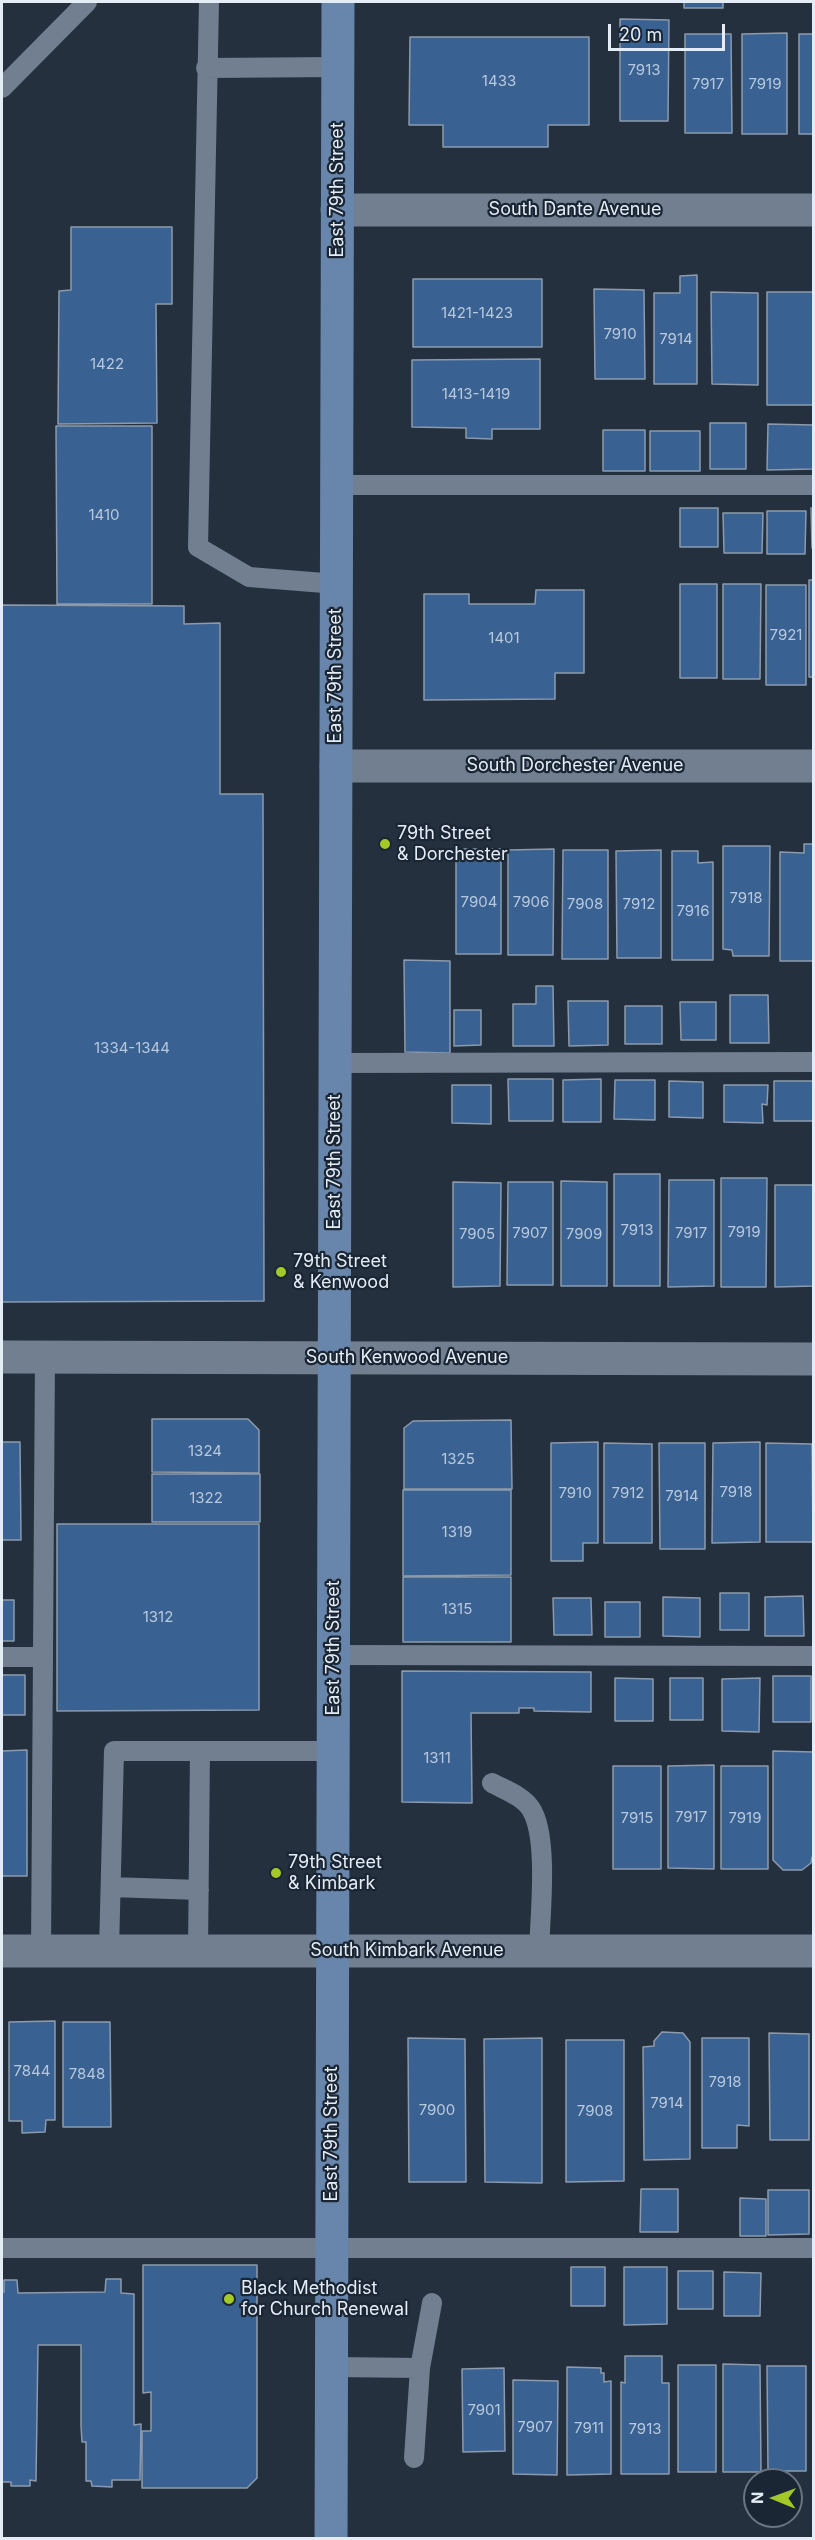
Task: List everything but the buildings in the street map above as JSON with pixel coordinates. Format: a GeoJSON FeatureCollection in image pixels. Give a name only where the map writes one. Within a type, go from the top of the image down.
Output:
{"type":"FeatureCollection","features":[{"type":"Feature","properties":{"kind":"main road","name":"East 79th Street"},"geometry":{"type":"LineString","coordinates":[[331,2538],[338,2]]}},
{"type":"Feature","properties":{"kind":"street","name":"South Dante Avenue"},"geometry":{"type":"LineString","coordinates":[[337,210],[813,210]]}},
{"type":"Feature","properties":{"kind":"street","name":"South Dorchester Avenue"},"geometry":{"type":"LineString","coordinates":[[336,766],[813,766]]}},
{"type":"Feature","properties":{"kind":"street","name":"South Kenwood Avenue"},"geometry":{"type":"LineString","coordinates":[[2,1357],[813,1359]]}},
{"type":"Feature","properties":{"kind":"street","name":"South Kimbark Avenue"},"geometry":{"type":"LineString","coordinates":[[2,1951],[813,1951]]}},
{"type":"Feature","properties":{"kind":"lane"},"geometry":{"type":"LineString","coordinates":[[2,88],[87,2]]}},
{"type":"Feature","properties":{"kind":"lane"},"geometry":{"type":"LineString","coordinates":[[209,2],[198,547],[249,577],[337,584]]}},
{"type":"Feature","properties":{"kind":"lane"},"geometry":{"type":"LineString","coordinates":[[206,68],[338,68]]}},
{"type":"Feature","properties":{"kind":"lane"},"geometry":{"type":"LineString","coordinates":[[336,485],[813,485]]}},
{"type":"Feature","properties":{"kind":"lane"},"geometry":{"type":"LineString","coordinates":[[335,1063],[813,1062]]}},
{"type":"Feature","properties":{"kind":"lane"},"geometry":{"type":"LineString","coordinates":[[41,1951],[45,1357]]}},
{"type":"Feature","properties":{"kind":"lane"},"geometry":{"type":"LineString","coordinates":[[334,1655],[813,1656]]}},
{"type":"Feature","properties":{"kind":"lane"},"geometry":{"type":"LineString","coordinates":[[2,1657],[43,1657]]}},
{"type":"Feature","properties":{"kind":"lane"},"geometry":{"type":"LineString","coordinates":[[109,1951],[114,1750],[333,1751]]}},
{"type":"Feature","properties":{"kind":"lane"},"geometry":{"type":"LineString","coordinates":[[198,1951],[200,1751]]}},
{"type":"Feature","properties":{"kind":"lane"},"geometry":{"type":"LineString","coordinates":[[492,1784],[515,1795],[531,1809],[538,1833],[543,1871],[539,1951]]}},
{"type":"Feature","properties":{"kind":"lane"},"geometry":{"type":"LineString","coordinates":[[111,1887],[199,1890]]}},
{"type":"Feature","properties":{"kind":"lane"},"geometry":{"type":"LineString","coordinates":[[2,2248],[813,2248]]}},
{"type":"Feature","properties":{"kind":"lane"},"geometry":{"type":"LineString","coordinates":[[414,2458],[420,2368],[432,2303]]}},
{"type":"Feature","properties":{"kind":"lane"},"geometry":{"type":"LineString","coordinates":[[332,2367],[420,2368]]}},
{"type":"Feature","properties":{"kind":"place","name":"79th Street & Dorchester"},"geometry":{"type":"Point","coordinates":[385,844]}},
{"type":"Feature","properties":{"kind":"place","name":"79th Street & Kenwood"},"geometry":{"type":"Point","coordinates":[281,1272]}},
{"type":"Feature","properties":{"kind":"place","name":"79th Street & Kimbark"},"geometry":{"type":"Point","coordinates":[276,1873]}},
{"type":"Feature","properties":{"kind":"place","name":"Black Methodist for Church Renewal"},"geometry":{"type":"Point","coordinates":[229,2299]}}]}
